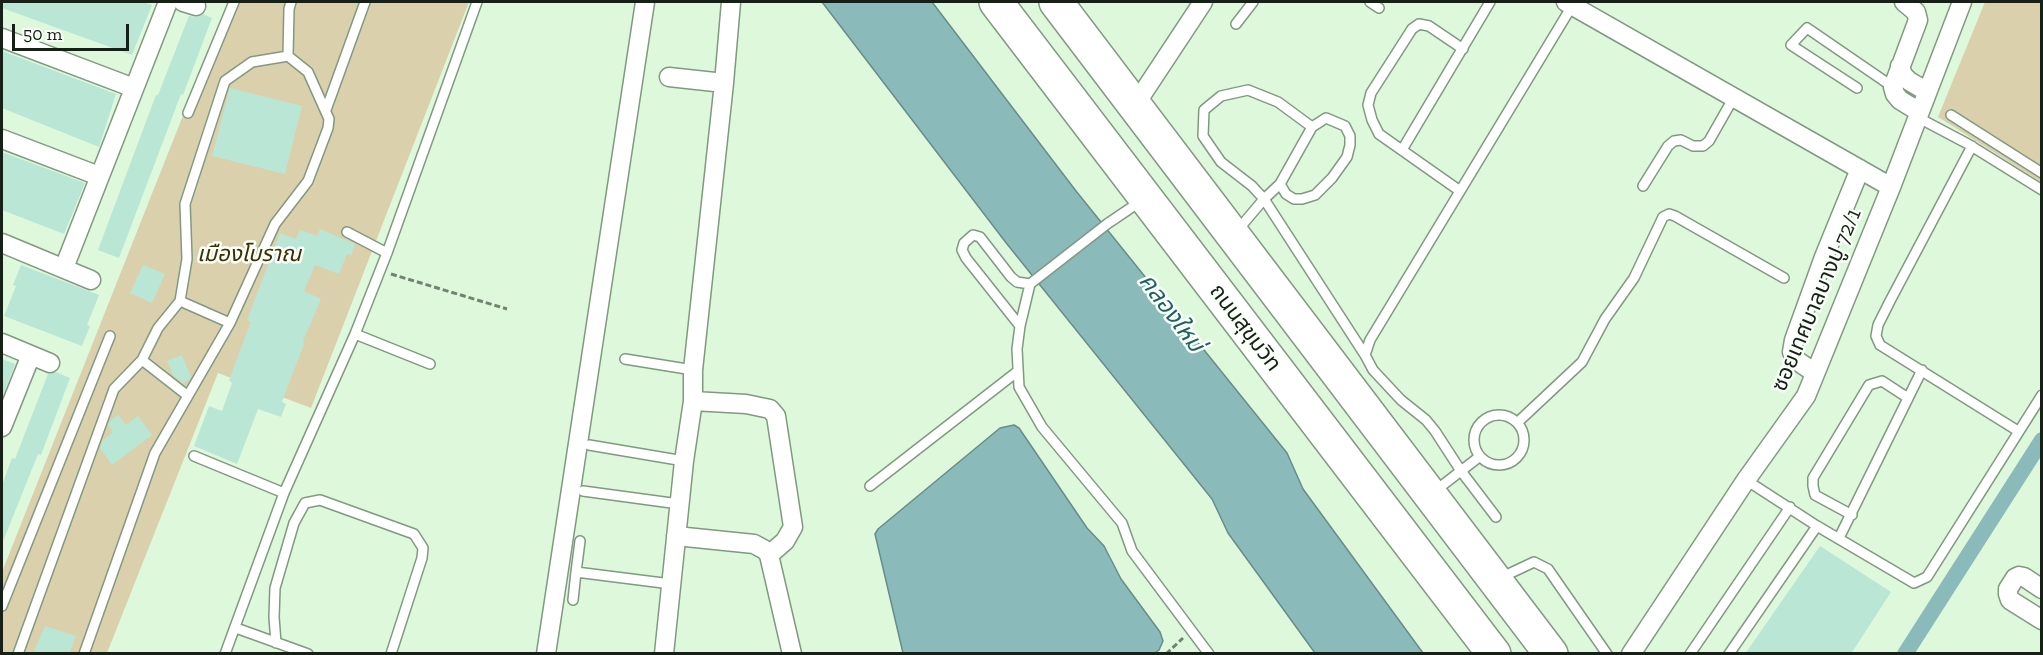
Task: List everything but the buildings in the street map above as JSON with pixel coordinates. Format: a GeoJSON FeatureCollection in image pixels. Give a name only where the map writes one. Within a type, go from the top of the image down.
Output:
{"type":"FeatureCollection","features":[{"type":"Feature","properties":{"kind":"highway","name":"ถนนสุขุมวิท"},"geometry":{"type":"LineString","coordinates":[[996,2],[1494,654]]}},
{"type":"Feature","properties":{"kind":"highway","name":"ถนนสุขุมวิท"},"geometry":{"type":"LineString","coordinates":[[1056,2],[1551,654]]}},
{"type":"Feature","properties":{"kind":"street"},"geometry":{"type":"LineString","coordinates":[[64,268],[168,2]]}},
{"type":"Feature","properties":{"kind":"street"},"geometry":{"type":"LineString","coordinates":[[546,654],[645,2]]}},
{"type":"Feature","properties":{"kind":"street"},"geometry":{"type":"LineString","coordinates":[[664,654],[679,504],[693,400],[693,370],[731,2]]}},
{"type":"Feature","properties":{"kind":"street"},"geometry":{"type":"LineString","coordinates":[[1135,105],[1203,2]]}},
{"type":"Feature","properties":{"kind":"street"},"geometry":{"type":"LineString","coordinates":[[1904,2],[1916,12],[1918,20],[1893,87],[1900,100],[1917,114]]}},
{"type":"Feature","properties":{"kind":"street","name":"ซอยเทศบาลบางปู 72/1"},"geometry":{"type":"LineString","coordinates":[[1631,654],[1746,480],[1806,396],[1891,187],[1960,3]]}},
{"type":"Feature","properties":{"kind":"street"},"geometry":{"type":"LineString","coordinates":[[1569,4],[1891,187]]}},
{"type":"Feature","properties":{"kind":"street"},"geometry":{"type":"LineString","coordinates":[[2,38],[135,88]]}},
{"type":"Feature","properties":{"kind":"street"},"geometry":{"type":"LineString","coordinates":[[1900,66],[1909,81],[1926,91]]}},
{"type":"Feature","properties":{"kind":"street"},"geometry":{"type":"LineString","coordinates":[[669,77],[724,83]]}},
{"type":"Feature","properties":{"kind":"street"},"geometry":{"type":"LineString","coordinates":[[2,139],[99,176]]}},
{"type":"Feature","properties":{"kind":"street"},"geometry":{"type":"LineString","coordinates":[[1815,373],[1796,360],[1792,352],[1794,340],[1860,169]]}},
{"type":"Feature","properties":{"kind":"street"},"geometry":{"type":"LineString","coordinates":[[2,243],[91,280]]}},
{"type":"Feature","properties":{"kind":"street"},"geometry":{"type":"LineString","coordinates":[[2,343],[50,363]]}},
{"type":"Feature","properties":{"kind":"street"},"geometry":{"type":"LineString","coordinates":[[2,427],[31,355]]}},
{"type":"Feature","properties":{"kind":"street"},"geometry":{"type":"LineString","coordinates":[[693,400],[746,404],[770,409],[776,416],[793,527],[785,541],[769,555]]}},
{"type":"Feature","properties":{"kind":"street"},"geometry":{"type":"LineString","coordinates":[[676,536],[754,544],[760,546],[769,555],[792,654]]}},
{"type":"Feature","properties":{"kind":"street"},"geometry":{"type":"LineString","coordinates":[[2042,589],[2019,576],[2008,589],[2010,600],[2042,620]]}},
{"type":"Feature","properties":{"kind":"lane"},"geometry":{"type":"LineString","coordinates":[[188,113],[234,2]]}},
{"type":"Feature","properties":{"kind":"lane"},"geometry":{"type":"LineString","coordinates":[[288,56],[291,2]]}},
{"type":"Feature","properties":{"kind":"lane"},"geometry":{"type":"LineString","coordinates":[[326,110],[365,2]]}},
{"type":"Feature","properties":{"kind":"lane"},"geometry":{"type":"LineString","coordinates":[[225,654],[284,493],[355,334],[387,253],[477,2]]}},
{"type":"Feature","properties":{"kind":"lane"},"geometry":{"type":"LineString","coordinates":[[1236,24],[1253,2]]}},
{"type":"Feature","properties":{"kind":"lane"},"geometry":{"type":"LineString","coordinates":[[1370,2],[1379,8]]}},
{"type":"Feature","properties":{"kind":"lane"},"geometry":{"type":"LineString","coordinates":[[1401,150],[1490,2]]}},
{"type":"Feature","properties":{"kind":"lane"},"geometry":{"type":"LineString","coordinates":[[1365,356],[1370,340],[1569,4]]}},
{"type":"Feature","properties":{"kind":"lane"},"geometry":{"type":"LineString","coordinates":[[1460,191],[1379,134],[1368,105],[1371,93],[1412,29],[1419,24],[1429,26],[1463,49]]}},
{"type":"Feature","properties":{"kind":"lane"},"geometry":{"type":"LineString","coordinates":[[1857,88],[1791,45],[1807,28],[1893,87]]}},
{"type":"Feature","properties":{"kind":"lane"},"geometry":{"type":"LineString","coordinates":[[18,654],[114,389],[142,360],[158,328],[180,301],[187,259],[185,204],[225,81],[252,62],[288,56],[308,72],[326,110],[327,128],[308,182],[275,224],[230,322],[155,453],[84,654]]}},
{"type":"Feature","properties":{"kind":"lane"},"geometry":{"type":"LineString","coordinates":[[1312,128],[1278,102],[1248,90],[1221,96],[1204,110],[1203,136],[1221,162],[1252,186],[1264,199],[1373,370],[1431,425],[1461,471],[1496,517]]}},
{"type":"Feature","properties":{"kind":"lane"},"geometry":{"type":"LineString","coordinates":[[1643,186],[1668,146],[1674,141],[1681,140],[1693,146],[1703,146],[1709,141],[1734,97]]}},
{"type":"Feature","properties":{"kind":"lane"},"geometry":{"type":"LineString","coordinates":[[1917,114],[2042,190]]}},
{"type":"Feature","properties":{"kind":"lane"},"geometry":{"type":"LineString","coordinates":[[1951,115],[2042,173]]}},
{"type":"Feature","properties":{"kind":"lane"},"geometry":{"type":"LineString","coordinates":[[1233,235],[1280,184],[1312,128],[1326,118],[1345,126],[1350,136],[1347,157],[1332,178],[1315,195],[1294,199],[1286,194],[1280,184]]}},
{"type":"Feature","properties":{"kind":"lane"},"geometry":{"type":"LineString","coordinates":[[1972,146],[1890,301],[1878,325],[1876,336],[1880,345],[2018,431]]}},
{"type":"Feature","properties":{"kind":"lane"},"geometry":{"type":"LineString","coordinates":[[1145,198],[1107,224],[1032,283],[1020,326],[1017,349],[1019,387],[1042,428],[1122,523],[1132,551],[1209,654]]}},
{"type":"Feature","properties":{"kind":"lane"},"geometry":{"type":"LineString","coordinates":[[1518,422],[1582,362],[1605,319],[1634,278],[1663,217],[1670,214],[1675,216],[1784,278]]}},
{"type":"Feature","properties":{"kind":"lane"},"geometry":{"type":"LineString","coordinates":[[347,232],[387,253]]}},
{"type":"Feature","properties":{"kind":"lane"},"geometry":{"type":"LineString","coordinates":[[1020,326],[966,258],[962,250],[964,243],[973,235],[980,237],[1011,277],[1017,282],[1032,283]]}},
{"type":"Feature","properties":{"kind":"lane"},"geometry":{"type":"LineString","coordinates":[[180,301],[230,322]]}},
{"type":"Feature","properties":{"kind":"lane"},"geometry":{"type":"LineString","coordinates":[[355,334],[430,364]]}},
{"type":"Feature","properties":{"kind":"lane"},"geometry":{"type":"LineString","coordinates":[[2,606],[110,336]]}},
{"type":"Feature","properties":{"kind":"lane"},"geometry":{"type":"LineString","coordinates":[[625,359],[693,370]]}},
{"type":"Feature","properties":{"kind":"lane"},"geometry":{"type":"LineString","coordinates":[[142,360],[188,396]]}},
{"type":"Feature","properties":{"kind":"lane"},"geometry":{"type":"LineString","coordinates":[[1839,538],[1922,370]]}},
{"type":"Feature","properties":{"kind":"lane"},"geometry":{"type":"LineString","coordinates":[[870,486],[1018,371]]}},
{"type":"Feature","properties":{"kind":"lane"},"geometry":{"type":"LineString","coordinates":[[1852,515],[1815,495],[1813,478],[1869,385],[1882,381],[1908,398]]}},
{"type":"Feature","properties":{"kind":"lane"},"geometry":{"type":"LineString","coordinates":[[1746,480],[1817,526],[1914,583],[1921,581],[1927,577],[2042,394]]}},
{"type":"Feature","properties":{"kind":"lane"},"geometry":{"type":"LineString","coordinates":[[1493,414],[1507,415],[1518,422],[1524,434],[1524,447],[1516,459],[1504,465],[1498,465],[1479,457],[1473,445],[1474,432],[1481,421],[1493,414]]}},
{"type":"Feature","properties":{"kind":"lane"},"geometry":{"type":"LineString","coordinates":[[589,445],[684,461]]}},
{"type":"Feature","properties":{"kind":"lane"},"geometry":{"type":"LineString","coordinates":[[194,456],[284,493]]}},
{"type":"Feature","properties":{"kind":"lane"},"geometry":{"type":"LineString","coordinates":[[1431,495],[1479,457]]}},
{"type":"Feature","properties":{"kind":"lane"},"geometry":{"type":"LineString","coordinates":[[583,490],[679,504]]}},
{"type":"Feature","properties":{"kind":"lane"},"geometry":{"type":"LineString","coordinates":[[281,647],[274,617],[275,588],[294,523],[305,503],[320,500],[414,534],[423,548],[422,558],[391,654]]}},
{"type":"Feature","properties":{"kind":"lane"},"geometry":{"type":"LineString","coordinates":[[1690,654],[1790,507]]}},
{"type":"Feature","properties":{"kind":"lane"},"geometry":{"type":"LineString","coordinates":[[1729,654],[1817,526]]}},
{"type":"Feature","properties":{"kind":"lane"},"geometry":{"type":"LineString","coordinates":[[573,600],[580,541]]}},
{"type":"Feature","properties":{"kind":"lane"},"geometry":{"type":"LineString","coordinates":[[1495,580],[1534,562],[1548,569],[1607,654]]}},
{"type":"Feature","properties":{"kind":"lane"},"geometry":{"type":"LineString","coordinates":[[576,572],[671,584]]}},
{"type":"Feature","properties":{"kind":"lane"},"geometry":{"type":"LineString","coordinates":[[236,628],[281,647],[308,654]]}},
{"type":"Feature","properties":{"kind":"path"},"geometry":{"type":"LineString","coordinates":[[380,271],[507,309]]}},
{"type":"Feature","properties":{"kind":"path"},"geometry":{"type":"LineString","coordinates":[[1166,654],[1191,631]]}},
{"type":"Feature","properties":{"kind":"green space","name":"เมืองโบราณ"},"geometry":{"type":"Polygon","coordinates":[[[228,2],[469,2],[311,408],[218,373],[107,653],[2,653],[2,572],[228,2]]]}},
{"type":"Feature","properties":{"kind":"green space"},"geometry":{"type":"Polygon","coordinates":[[[1985,2],[2041,2],[2041,182],[1938,117],[1985,2]]]}},
{"type":"Feature","properties":{"kind":"water","name":"คลองใหม่"},"geometry":{"type":"Polygon","coordinates":[[[822,2],[932,2],[1076,191],[1287,453],[1303,489],[1423,653],[1315,653],[1228,533],[1212,499],[1007,244],[822,2]]]}},
{"type":"Feature","properties":{"kind":"water"},"geometry":{"type":"Polygon","coordinates":[[[1014,425],[1019,428],[1087,528],[1104,546],[1121,579],[1160,632],[1163,641],[1155,653],[903,653],[875,534],[878,529],[1000,428],[1014,425]]]}},
{"type":"Feature","properties":{"kind":"waterway"},"geometry":{"type":"LineString","coordinates":[[1905,654],[2042,440]]}}]}
